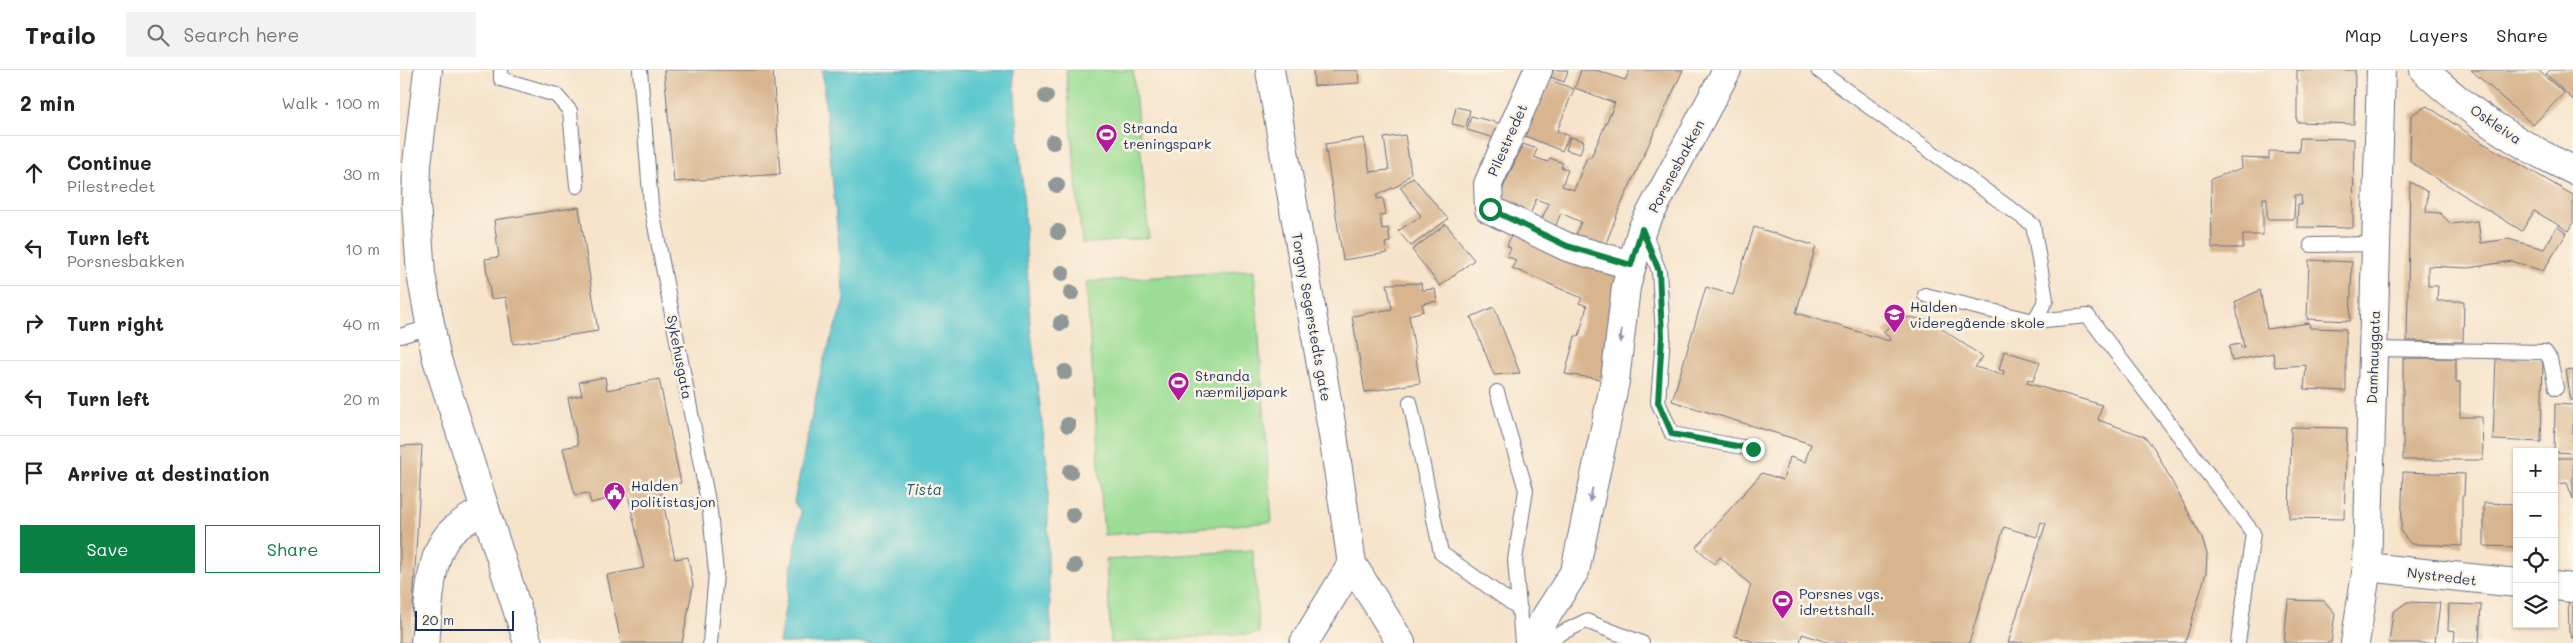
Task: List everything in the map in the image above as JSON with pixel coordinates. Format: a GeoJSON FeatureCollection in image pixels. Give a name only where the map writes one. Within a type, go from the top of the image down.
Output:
{"type":"FeatureCollection","features":[{"type":"Feature","properties":{"kind":"street"},"geometry":{"type":"LineString","coordinates":[[428,70],[420,127],[416,204],[421,274],[430,327],[436,356],[528,643]]}},
{"type":"Feature","properties":{"kind":"street","name":"Torgny Segerstedts gate"},"geometry":{"type":"LineString","coordinates":[[1270,70],[1333,435],[1352,564]]}},
{"type":"Feature","properties":{"kind":"street","name":"Pilestredet"},"geometry":{"type":"LineString","coordinates":[[1538,70],[1488,184],[1490,209],[1629,276]]}},
{"type":"Feature","properties":{"kind":"street","name":"Porsnesbakken"},"geometry":{"type":"LineString","coordinates":[[1529,643],[1575,571],[1615,381],[1629,276],[1642,229],[1727,70]]}},
{"type":"Feature","properties":{"kind":"street","name":"Damhauggata"},"geometry":{"type":"LineString","coordinates":[[2355,643],[2367,567],[2381,70]]}},
{"type":"Feature","properties":{"kind":"street","name":"Oskleiva"},"geometry":{"type":"LineString","coordinates":[[2424,70],[2438,83],[2501,129],[2553,161],[2573,170]]}},
{"type":"Feature","properties":{"kind":"street"},"geometry":{"type":"LineString","coordinates":[[425,643],[433,574],[442,543],[462,523],[485,509]]}},
{"type":"Feature","properties":{"kind":"street"},"geometry":{"type":"LineString","coordinates":[[1304,643],[1352,564],[1401,643]]}},
{"type":"Feature","properties":{"kind":"street","name":"Nystredet"},"geometry":{"type":"LineString","coordinates":[[2367,567],[2513,583]]}},
{"type":"Feature","properties":{"kind":"street"},"geometry":{"type":"LineString","coordinates":[[2558,586],[2573,588]]}},
{"type":"Feature","properties":{"kind":"lane"},"geometry":{"type":"LineString","coordinates":[[501,70],[500,79],[556,95],[570,110],[577,186]]}},
{"type":"Feature","properties":{"kind":"lane","name":"Sykehusgata"},"geometry":{"type":"LineString","coordinates":[[640,70],[651,205],[710,512],[716,573],[710,643]]}},
{"type":"Feature","properties":{"kind":"lane"},"geometry":{"type":"LineString","coordinates":[[1818,70],[2033,225],[2046,300],[2034,321]]}},
{"type":"Feature","properties":{"kind":"lane"},"geometry":{"type":"LineString","coordinates":[[1642,229],[1659,271],[1662,336],[1658,402],[1672,434],[1753,449]]}},
{"type":"Feature","properties":{"kind":"lane"},"geometry":{"type":"LineString","coordinates":[[2311,245],[2377,244]]}},
{"type":"Feature","properties":{"kind":"lane"},"geometry":{"type":"LineString","coordinates":[[1925,296],[2034,321],[2088,316],[2253,533],[2238,643]]}},
{"type":"Feature","properties":{"kind":"lane"},"geometry":{"type":"LineString","coordinates":[[400,336],[430,327]]}},
{"type":"Feature","properties":{"kind":"lane"},"geometry":{"type":"LineString","coordinates":[[2374,350],[2545,352],[2550,359],[2556,388]]}},
{"type":"Feature","properties":{"kind":"lane"},"geometry":{"type":"LineString","coordinates":[[1497,392],[1526,490],[1515,560],[1522,643]]}},
{"type":"Feature","properties":{"kind":"lane"},"geometry":{"type":"LineString","coordinates":[[1410,402],[1441,553],[1520,609]]}},
{"type":"Feature","properties":{"kind":"lane"},"geometry":{"type":"LineString","coordinates":[[1541,643],[1586,621],[1642,643]]}},
{"type":"Feature","properties":{"kind":"green space","name":"Stranda treningspark"},"geometry":{"type":"Polygon","coordinates":[[[1066,70],[1133,70],[1149,238],[1082,244],[1066,70]]]}},
{"type":"Feature","properties":{"kind":"green space","name":"Stranda nærmiljøpark"},"geometry":{"type":"Polygon","coordinates":[[[1254,270],[1272,522],[1104,535],[1086,282],[1254,270]]]}},
{"type":"Feature","properties":{"kind":"green space"},"geometry":{"type":"Polygon","coordinates":[[[1253,550],[1259,633],[1111,643],[1106,560],[1253,550]]]}},
{"type":"Feature","properties":{"kind":"water","name":"Tista"},"geometry":{"type":"Polygon","coordinates":[[[822,70],[1013,70],[1023,190],[1030,325],[1048,471],[1048,568],[1052,643],[779,643],[801,512],[794,502],[823,362],[844,301],[822,70]]]}},
{"type":"Feature","properties":{"kind":"building"},"geometry":{"type":"Polygon","coordinates":[[[664,70],[773,70],[780,174],[674,182],[664,70]]]}},
{"type":"Feature","properties":{"kind":"building"},"geometry":{"type":"Polygon","coordinates":[[[1313,70],[1358,70],[1359,83],[1314,86],[1313,70]]]}},
{"type":"Feature","properties":{"kind":"building"},"geometry":{"type":"Polygon","coordinates":[[[1553,70],[1568,70],[1564,82],[1550,77],[1553,70]]]}},
{"type":"Feature","properties":{"kind":"building"},"geometry":{"type":"Polygon","coordinates":[[[1581,70],[1596,70],[1625,80],[1630,70],[1683,70],[1620,207],[1603,251],[1574,240],[1581,222],[1561,213],[1555,227],[1541,220],[1549,204],[1536,199],[1530,215],[1498,199],[1523,144],[1537,149],[1534,157],[1548,162],[1550,158],[1563,163],[1561,167],[1568,170],[1562,186],[1574,190],[1587,157],[1591,157],[1615,103],[1575,88],[1581,70]]]}},
{"type":"Feature","properties":{"kind":"building"},"geometry":{"type":"Polygon","coordinates":[[[2297,70],[2355,70],[2354,124],[2297,122],[2297,70]]]}},
{"type":"Feature","properties":{"kind":"building"},"geometry":{"type":"Polygon","coordinates":[[[2471,70],[2538,70],[2564,93],[2533,125],[2471,70]]]}},
{"type":"Feature","properties":{"kind":"building"},"geometry":{"type":"Polygon","coordinates":[[[2550,70],[2573,70],[2573,100],[2546,74],[2550,70]]]}},
{"type":"Feature","properties":{"kind":"building"},"geometry":{"type":"Polygon","coordinates":[[[1547,79],[1574,89],[1557,131],[1569,136],[1562,151],[1525,136],[1547,79]]]}},
{"type":"Feature","properties":{"kind":"building"},"geometry":{"type":"Polygon","coordinates":[[[2427,106],[2483,143],[2573,195],[2573,224],[2569,231],[2534,211],[2522,231],[2410,162],[2411,115],[2427,106]]]}},
{"type":"Feature","properties":{"kind":"building"},"geometry":{"type":"Polygon","coordinates":[[[1456,107],[1470,110],[1466,127],[1452,124],[1456,107]]]}},
{"type":"Feature","properties":{"kind":"building"},"geometry":{"type":"Polygon","coordinates":[[[1471,116],[1502,124],[1498,139],[1467,130],[1471,116]]]}},
{"type":"Feature","properties":{"kind":"building"},"geometry":{"type":"Polygon","coordinates":[[[1405,135],[1411,173],[1399,185],[1377,195],[1377,199],[1383,198],[1386,214],[1380,215],[1382,229],[1388,228],[1390,242],[1385,243],[1387,253],[1343,260],[1325,144],[1364,138],[1370,172],[1389,170],[1384,138],[1405,135]]]}},
{"type":"Feature","properties":{"kind":"building"},"geometry":{"type":"Polygon","coordinates":[[[1570,137],[1584,141],[1580,154],[1566,150],[1570,137]]]}},
{"type":"Feature","properties":{"kind":"building"},"geometry":{"type":"Polygon","coordinates":[[[2300,138],[2354,139],[2353,228],[2297,227],[2298,204],[2302,205],[2301,195],[2295,195],[2294,219],[2267,219],[2267,198],[2263,198],[2263,235],[2243,235],[2243,248],[2212,248],[2211,179],[2242,168],[2241,158],[2269,159],[2269,151],[2299,152],[2300,138]]]}},
{"type":"Feature","properties":{"kind":"building"},"geometry":{"type":"Polygon","coordinates":[[[1413,177],[1448,219],[1411,246],[1398,231],[1421,216],[1400,187],[1413,177]]]}},
{"type":"Feature","properties":{"kind":"building"},"geometry":{"type":"Polygon","coordinates":[[[2410,182],[2428,192],[2426,212],[2440,213],[2451,224],[2478,221],[2481,243],[2508,239],[2544,249],[2557,227],[2567,233],[2543,271],[2512,261],[2468,268],[2428,266],[2428,286],[2438,286],[2437,301],[2464,301],[2463,342],[2407,341],[2410,182]]]}},
{"type":"Feature","properties":{"kind":"building"},"geometry":{"type":"Polygon","coordinates":[[[579,207],[598,331],[513,344],[506,297],[491,299],[485,259],[499,257],[494,220],[579,207]]]}},
{"type":"Feature","properties":{"kind":"building"},"geometry":{"type":"Polygon","coordinates":[[[1446,224],[1474,260],[1440,286],[1412,250],[1446,224]]]}},
{"type":"Feature","properties":{"kind":"building"},"geometry":{"type":"Polygon","coordinates":[[[1754,227],[1816,246],[1796,313],[1889,341],[1890,338],[1883,332],[1892,324],[1908,317],[1929,320],[1983,357],[1975,367],[2003,375],[2004,371],[1999,370],[2004,351],[2040,362],[2033,381],[2028,379],[2027,383],[2102,405],[2098,420],[2144,436],[2154,448],[2202,538],[2207,554],[2206,573],[2185,643],[2008,643],[2046,523],[2041,522],[2037,537],[2004,527],[1969,643],[1830,643],[1802,634],[1800,643],[1757,643],[1735,636],[1751,585],[1720,557],[1714,564],[1696,547],[1762,473],[1783,480],[1790,457],[1805,462],[1811,444],[1672,401],[1706,287],[1733,295],[1754,227]]]}},
{"type":"Feature","properties":{"kind":"building"},"geometry":{"type":"Polygon","coordinates":[[[1514,228],[1620,274],[1607,380],[1565,374],[1575,336],[1579,336],[1587,306],[1579,303],[1582,298],[1512,268],[1516,260],[1507,256],[1511,248],[1507,246],[1514,228]]]}},
{"type":"Feature","properties":{"kind":"building"},"geometry":{"type":"Polygon","coordinates":[[[2309,260],[2352,262],[2350,321],[2307,319],[2309,260]]]}},
{"type":"Feature","properties":{"kind":"building"},"geometry":{"type":"Polygon","coordinates":[[[1421,283],[1422,290],[1435,289],[1437,301],[1422,304],[1424,311],[1409,315],[1420,383],[1365,392],[1352,316],[1392,309],[1387,284],[1421,283]]]}},
{"type":"Feature","properties":{"kind":"building"},"geometry":{"type":"Polygon","coordinates":[[[2260,290],[2267,329],[2309,323],[2310,328],[2346,329],[2346,391],[2304,389],[2306,365],[2275,367],[2273,353],[2232,361],[2229,346],[2240,344],[2241,348],[2244,347],[2235,302],[2260,290]]]}},
{"type":"Feature","properties":{"kind":"building"},"geometry":{"type":"Polygon","coordinates":[[[1494,307],[1520,373],[1494,375],[1471,317],[1494,307]]]}},
{"type":"Feature","properties":{"kind":"building"},"geometry":{"type":"Polygon","coordinates":[[[2496,356],[2543,358],[2541,442],[2493,440],[2496,356]]]}},
{"type":"Feature","properties":{"kind":"building"},"geometry":{"type":"Polygon","coordinates":[[[2403,358],[2456,358],[2456,382],[2460,382],[2460,417],[2482,417],[2483,460],[2403,460],[2403,358]]]}},
{"type":"Feature","properties":{"kind":"building"},"geometry":{"type":"Polygon","coordinates":[[[2573,369],[2573,400],[2571,401],[2566,370],[2573,369]]]}},
{"type":"Feature","properties":{"kind":"building"},"geometry":{"type":"Polygon","coordinates":[[[605,377],[607,390],[659,379],[681,483],[660,488],[675,559],[688,557],[693,586],[682,643],[621,643],[607,575],[644,568],[628,494],[591,503],[588,493],[575,495],[563,448],[578,445],[568,398],[582,395],[579,382],[605,377]]]}},
{"type":"Feature","properties":{"kind":"building"},"geometry":{"type":"Polygon","coordinates":[[[2555,404],[2573,405],[2573,453],[2558,452],[2558,448],[2554,448],[2555,404]]]}},
{"type":"Feature","properties":{"kind":"building"},"geometry":{"type":"Polygon","coordinates":[[[2291,427],[2347,428],[2344,519],[2289,518],[2291,427]]]}},
{"type":"Feature","properties":{"kind":"building"},"geometry":{"type":"Polygon","coordinates":[[[422,445],[411,643],[400,643],[400,446],[422,445]]]}},
{"type":"Feature","properties":{"kind":"building"},"geometry":{"type":"Polygon","coordinates":[[[2558,458],[2573,458],[2573,499],[2567,483],[2558,484],[2558,458]]]}},
{"type":"Feature","properties":{"kind":"building"},"geometry":{"type":"Polygon","coordinates":[[[2403,472],[2465,474],[2464,496],[2462,496],[2462,546],[2411,544],[2401,532],[2403,472]]]}},
{"type":"Feature","properties":{"kind":"building"},"geometry":{"type":"Polygon","coordinates":[[[2484,503],[2513,504],[2513,547],[2484,546],[2484,503]]]}},
{"type":"Feature","properties":{"kind":"building"},"geometry":{"type":"Polygon","coordinates":[[[2568,599],[2573,599],[2573,639],[2569,632],[2568,599]]]}},
{"type":"Feature","properties":{"kind":"building"},"geometry":{"type":"Polygon","coordinates":[[[2288,600],[2324,601],[2335,613],[2331,643],[2284,643],[2288,600]]]}},
{"type":"Feature","properties":{"kind":"building"},"geometry":{"type":"Polygon","coordinates":[[[2407,602],[2440,603],[2435,643],[2389,643],[2393,612],[2407,602]]]}},
{"type":"Feature","properties":{"kind":"building"},"geometry":{"type":"Polygon","coordinates":[[[2449,604],[2481,605],[2479,643],[2454,643],[2455,631],[2448,630],[2449,604]]]}},
{"type":"Feature","properties":{"kind":"place","name":"Stranda treningspark"},"geometry":{"type":"Point","coordinates":[1107,154]}},
{"type":"Feature","properties":{"kind":"place","name":"Halden videregående skole"},"geometry":{"type":"Point","coordinates":[1894,333]}},
{"type":"Feature","properties":{"kind":"place","name":"Stranda nærmiljøpark"},"geometry":{"type":"Point","coordinates":[1179,402]}},
{"type":"Feature","properties":{"kind":"place","name":"Halden politistasjon"},"geometry":{"type":"Point","coordinates":[615,512]}},
{"type":"Feature","properties":{"kind":"place","name":"Porsnes vgs. idrettshall."},"geometry":{"type":"Point","coordinates":[1783,620]}},
{"type":"Feature","properties":{"kind":"route"},"geometry":{"type":"LineString","coordinates":[[1490,209],[1567,246],[1631,265],[1642,229],[1659,271],[1662,336],[1658,402],[1672,434],[1753,449]]}}]}
